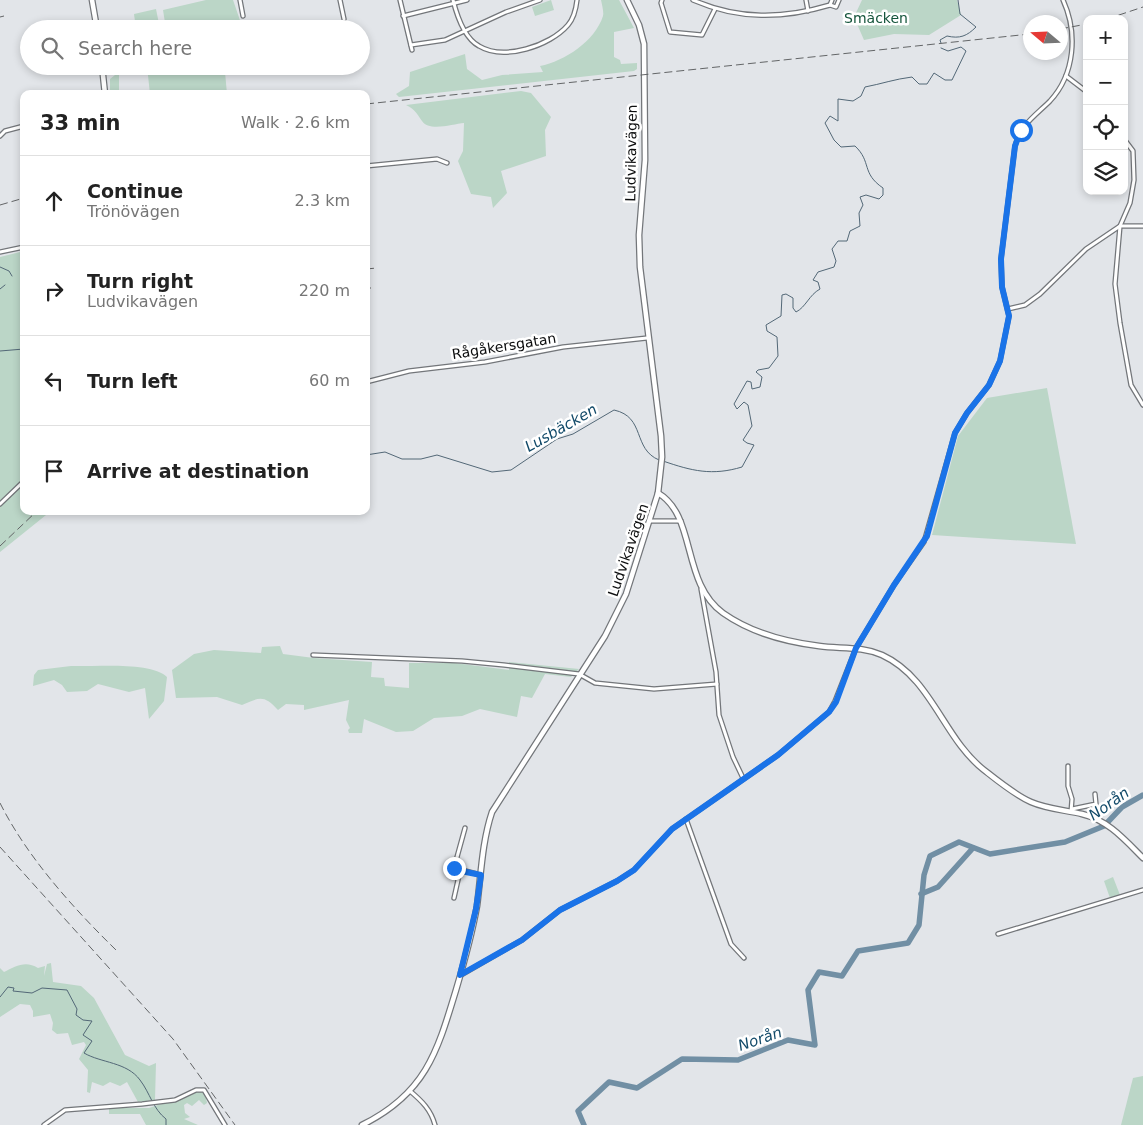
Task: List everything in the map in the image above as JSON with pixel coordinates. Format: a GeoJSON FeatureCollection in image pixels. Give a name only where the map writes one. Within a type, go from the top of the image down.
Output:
{"type":"FeatureCollection","features":[{"type":"Feature","properties":{"kind":"street"},"geometry":{"type":"LineString","coordinates":[[92,0],[95,20]]}},
{"type":"Feature","properties":{"kind":"street"},"geometry":{"type":"LineString","coordinates":[[240,0],[242,16]]}},
{"type":"Feature","properties":{"kind":"street"},"geometry":{"type":"LineString","coordinates":[[340,0],[344,20]]}},
{"type":"Feature","properties":{"kind":"street"},"geometry":{"type":"LineString","coordinates":[[400,0],[412,50]]}},
{"type":"Feature","properties":{"kind":"street"},"geometry":{"type":"LineString","coordinates":[[453,0],[464,31],[479,47],[505,52],[532,47],[558,34],[568,26],[573,17],[577,0]]}},
{"type":"Feature","properties":{"kind":"street"},"geometry":{"type":"LineString","coordinates":[[403,16],[454,5],[467,0]]}},
{"type":"Feature","properties":{"kind":"street"},"geometry":{"type":"LineString","coordinates":[[411,45],[438,42],[540,0]]}},
{"type":"Feature","properties":{"kind":"street","name":"Ludvikavägen"},"geometry":{"type":"LineString","coordinates":[[362,1125],[380,1116],[410,1091],[430,1064],[439,1043],[460,975],[476,909],[486,834],[493,808],[605,636],[626,594],[658,493],[662,464],[659,415],[647,338],[639,235],[645,160],[644,44],[639,25],[627,0]]}},
{"type":"Feature","properties":{"kind":"street"},"geometry":{"type":"LineString","coordinates":[[662,0],[661,3],[670,32],[702,34],[715,9]]}},
{"type":"Feature","properties":{"kind":"street"},"geometry":{"type":"LineString","coordinates":[[693,0],[715,9],[740,15],[776,16],[830,5],[836,7],[839,0]]}},
{"type":"Feature","properties":{"kind":"street"},"geometry":{"type":"LineString","coordinates":[[806,0],[808,11]]}},
{"type":"Feature","properties":{"kind":"street"},"geometry":{"type":"LineString","coordinates":[[830,5],[832,0]]}},
{"type":"Feature","properties":{"kind":"street"},"geometry":{"type":"LineString","coordinates":[[460,975],[522,940],[560,910],[623,878],[634,870],[672,829],[778,755],[829,712],[836,702],[856,648],[894,585],[927,536],[955,433],[967,413],[989,385],[1000,361],[1008,328],[1008,309],[1002,287],[1001,259],[1016,141],[1025,124],[1056,93],[1066,76],[1072,40],[1069,16],[1063,0]]}},
{"type":"Feature","properties":{"kind":"street"},"geometry":{"type":"LineString","coordinates":[[103,75],[105,90]]}},
{"type":"Feature","properties":{"kind":"street"},"geometry":{"type":"LineString","coordinates":[[1066,76],[1083,89]]}},
{"type":"Feature","properties":{"kind":"street"},"geometry":{"type":"LineString","coordinates":[[0,136],[5,131],[20,127]]}},
{"type":"Feature","properties":{"kind":"street"},"geometry":{"type":"LineString","coordinates":[[1128,144],[1133,151],[1134,180],[1130,203],[1120,226],[1115,284],[1131,385],[1143,405]]}},
{"type":"Feature","properties":{"kind":"street"},"geometry":{"type":"LineString","coordinates":[[370,166],[437,159],[446,163]]}},
{"type":"Feature","properties":{"kind":"street"},"geometry":{"type":"LineString","coordinates":[[1008,309],[1026,305],[1040,294],[1086,249],[1120,226],[1143,226]]}},
{"type":"Feature","properties":{"kind":"street"},"geometry":{"type":"LineString","coordinates":[[0,252],[20,248]]}},
{"type":"Feature","properties":{"kind":"street","name":"Rågåkersgatan"},"geometry":{"type":"LineString","coordinates":[[370,381],[409,371],[485,362],[563,347],[647,338]]}},
{"type":"Feature","properties":{"kind":"street"},"geometry":{"type":"LineString","coordinates":[[0,504],[20,485]]}},
{"type":"Feature","properties":{"kind":"street"},"geometry":{"type":"LineString","coordinates":[[658,493],[673,505],[681,521],[701,588],[717,684],[719,715],[733,757],[743,778]]}},
{"type":"Feature","properties":{"kind":"street"},"geometry":{"type":"LineString","coordinates":[[650,521],[681,521]]}},
{"type":"Feature","properties":{"kind":"street"},"geometry":{"type":"LineString","coordinates":[[701,588],[722,612],[744,625],[788,641],[820,647],[856,648],[882,655],[908,673],[928,695],[961,748],[984,770],[1028,801],[1099,820],[1114,830],[1143,858]]}},
{"type":"Feature","properties":{"kind":"street"},"geometry":{"type":"LineString","coordinates":[[313,655],[462,661],[579,674],[595,683],[654,689],[717,684]]}},
{"type":"Feature","properties":{"kind":"street"},"geometry":{"type":"LineString","coordinates":[[1068,766],[1071,811]]}},
{"type":"Feature","properties":{"kind":"street"},"geometry":{"type":"LineString","coordinates":[[1071,811],[1096,804],[1095,794]]}},
{"type":"Feature","properties":{"kind":"street"},"geometry":{"type":"LineString","coordinates":[[686,818],[731,944],[744,958]]}},
{"type":"Feature","properties":{"kind":"street"},"geometry":{"type":"LineString","coordinates":[[464,828],[455,869],[481,875]]}},
{"type":"Feature","properties":{"kind":"street"},"geometry":{"type":"LineString","coordinates":[[454,898],[460,871]]}},
{"type":"Feature","properties":{"kind":"street"},"geometry":{"type":"LineString","coordinates":[[998,934],[1143,890]]}},
{"type":"Feature","properties":{"kind":"street"},"geometry":{"type":"LineString","coordinates":[[44,1125],[65,1110],[175,1100],[196,1090],[204,1090],[225,1125]]}},
{"type":"Feature","properties":{"kind":"street"},"geometry":{"type":"LineString","coordinates":[[410,1091],[423,1103],[432,1116],[435,1125]]}},
{"type":"Feature","properties":{"kind":"green space"},"geometry":{"type":"Polygon","coordinates":[[[206,0],[233,0],[240,20],[165,20],[163,10],[206,0]]]}},
{"type":"Feature","properties":{"kind":"green space"},"geometry":{"type":"Polygon","coordinates":[[[551,0],[554,10],[535,16],[532,7],[551,0]]]}},
{"type":"Feature","properties":{"kind":"green space"},"geometry":{"type":"Polygon","coordinates":[[[601,0],[619,0],[634,28],[614,32],[614,57],[620,60],[621,64],[637,63],[637,69],[634,71],[399,97],[396,94],[409,86],[410,72],[465,54],[467,69],[482,80],[502,75],[543,72],[540,66],[569,55],[593,34],[603,16],[601,0]]]}},
{"type":"Feature","properties":{"kind":"green space","name":"Smäcken"},"geometry":{"type":"Polygon","coordinates":[[[862,0],[957,0],[961,15],[929,35],[894,34],[864,40],[854,17],[862,0]]]}},
{"type":"Feature","properties":{"kind":"green space"},"geometry":{"type":"Polygon","coordinates":[[[156,9],[158,20],[135,20],[134,14],[156,9]]]}},
{"type":"Feature","properties":{"kind":"green space"},"geometry":{"type":"Polygon","coordinates":[[[115,75],[119,75],[119,90],[110,90],[110,79],[115,75]]]}},
{"type":"Feature","properties":{"kind":"green space"},"geometry":{"type":"Polygon","coordinates":[[[148,75],[225,75],[227,90],[150,90],[148,75]]]}},
{"type":"Feature","properties":{"kind":"green space"},"geometry":{"type":"Polygon","coordinates":[[[521,91],[531,93],[551,117],[545,130],[546,156],[501,171],[507,193],[493,208],[491,197],[471,194],[458,161],[463,151],[464,123],[430,126],[425,124],[414,110],[406,105],[521,91]]]}},
{"type":"Feature","properties":{"kind":"green space"},"geometry":{"type":"Polygon","coordinates":[[[20,252],[20,515],[46,515],[0,552],[0,257],[20,252]]]}},
{"type":"Feature","properties":{"kind":"green space"},"geometry":{"type":"Polygon","coordinates":[[[1047,388],[1076,544],[932,535],[958,436],[987,398],[1047,388]]]}},
{"type":"Feature","properties":{"kind":"green space"},"geometry":{"type":"Polygon","coordinates":[[[280,646],[283,654],[372,662],[371,677],[384,678],[385,686],[409,688],[409,663],[455,663],[509,670],[509,662],[579,669],[571,677],[545,674],[532,698],[521,696],[517,717],[480,709],[462,716],[434,718],[413,731],[396,732],[364,719],[362,733],[349,733],[348,730],[350,728],[346,720],[349,700],[304,710],[304,705],[286,704],[278,710],[262,699],[253,700],[242,705],[217,697],[176,698],[172,670],[194,654],[214,650],[261,653],[262,647],[280,646]]]}},
{"type":"Feature","properties":{"kind":"green space"},"geometry":{"type":"Polygon","coordinates":[[[71,666],[136,667],[159,672],[167,677],[164,701],[149,719],[145,688],[129,692],[98,684],[87,691],[67,692],[62,685],[54,680],[33,686],[34,675],[38,670],[71,666]]]}},
{"type":"Feature","properties":{"kind":"green space"},"geometry":{"type":"Polygon","coordinates":[[[1113,877],[1120,895],[1110,898],[1104,881],[1113,877]]]}},
{"type":"Feature","properties":{"kind":"green space"},"geometry":{"type":"Polygon","coordinates":[[[51,963],[53,982],[81,986],[94,998],[125,1055],[149,1066],[156,1063],[155,1100],[138,1102],[127,1082],[120,1086],[110,1082],[103,1086],[92,1082],[90,1093],[87,1092],[88,1070],[79,1059],[86,1045],[84,1042],[72,1045],[68,1033],[57,1034],[52,1030],[53,1023],[50,1014],[33,1017],[30,1005],[20,1004],[0,1017],[0,968],[4,972],[25,964],[38,968],[45,966],[44,976],[47,964],[51,963]]]}},
{"type":"Feature","properties":{"kind":"green space"},"geometry":{"type":"Polygon","coordinates":[[[1143,1076],[1143,1125],[1121,1125],[1133,1078],[1143,1076]]]}},
{"type":"Feature","properties":{"kind":"green space"},"geometry":{"type":"Polygon","coordinates":[[[199,1091],[205,1094],[207,1103],[204,1105],[199,1100],[192,1106],[187,1103],[184,1105],[185,1113],[190,1117],[184,1119],[198,1125],[146,1125],[140,1114],[109,1114],[109,1108],[149,1108],[199,1091]]]}},
{"type":"Feature","properties":{"kind":"waterway","name":"Lusbäcken"},"geometry":{"type":"LineString","coordinates":[[941,43],[940,40],[947,36],[963,36],[970,33],[976,27],[960,14],[958,0]]}},
{"type":"Feature","properties":{"kind":"waterway","name":"Lusbäcken"},"geometry":{"type":"LineString","coordinates":[[663,461],[711,472],[742,467],[754,445],[743,440],[752,426],[748,405],[744,402],[737,409],[734,404],[747,381],[751,382],[752,389],[760,387],[762,377],[756,372],[769,368],[778,356],[777,337],[767,331],[766,325],[781,316],[782,295],[786,294],[793,298],[793,308],[796,312],[820,289],[818,282],[813,280],[818,272],[834,267],[836,261],[832,249],[838,241],[847,241],[850,231],[860,226],[859,213],[863,205],[860,197],[866,195],[879,199],[883,195],[883,188],[872,177],[860,152],[855,146],[841,147],[834,140],[825,123],[830,116],[838,121],[838,99],[853,101],[861,96],[865,87],[912,77],[919,84],[927,84],[934,73],[945,80],[952,80],[966,51],[961,47],[948,51],[941,48]]}},
{"type":"Feature","properties":{"kind":"waterway"},"geometry":{"type":"LineString","coordinates":[[0,267],[9,271],[12,276]]}},
{"type":"Feature","properties":{"kind":"waterway"},"geometry":{"type":"LineString","coordinates":[[0,289],[5,285]]}},
{"type":"Feature","properties":{"kind":"waterway","name":"Lusbäcken"},"geometry":{"type":"LineString","coordinates":[[0,351],[20,349]]}},
{"type":"Feature","properties":{"kind":"waterway","name":"Lusbäcken"},"geometry":{"type":"LineString","coordinates":[[370,454],[385,452],[402,459],[421,459],[437,455],[492,472],[511,470],[557,439],[573,434],[614,410],[631,419],[645,449],[659,460]]}},
{"type":"Feature","properties":{"kind":"waterway","name":"Norån"},"geometry":{"type":"LineString","coordinates":[[584,1125],[578,1111],[609,1082],[637,1088],[682,1059],[738,1060],[788,1040],[815,1045],[808,990],[819,972],[842,976],[858,951],[908,943],[919,925],[924,875],[930,856],[959,842],[990,854],[1065,842],[1104,826],[1122,807],[1143,795]]}},
{"type":"Feature","properties":{"kind":"waterway","name":"Norån"},"geometry":{"type":"LineString","coordinates":[[921,894],[938,887],[973,848]]}},
{"type":"Feature","properties":{"kind":"waterway","name":"Lusbäcken"},"geometry":{"type":"LineString","coordinates":[[0,997],[8,987],[14,988],[13,991],[32,993],[42,988],[67,990],[77,1009],[76,1015],[83,1020],[92,1021],[83,1035],[92,1041],[84,1053],[121,1066],[135,1074],[158,1111],[166,1119],[166,1125]]}},
{"type":"Feature","properties":{"kind":"railway"},"geometry":{"type":"LineString","coordinates":[[1119,15],[1143,7]]}},
{"type":"Feature","properties":{"kind":"railway"},"geometry":{"type":"LineString","coordinates":[[0,17],[4,16]]}},
{"type":"Feature","properties":{"kind":"railway"},"geometry":{"type":"LineString","coordinates":[[1068,28],[1083,25]]}},
{"type":"Feature","properties":{"kind":"railway"},"geometry":{"type":"LineString","coordinates":[[370,104],[1023,35]]}},
{"type":"Feature","properties":{"kind":"railway"},"geometry":{"type":"LineString","coordinates":[[0,205],[20,199]]}},
{"type":"Feature","properties":{"kind":"railway"},"geometry":{"type":"LineString","coordinates":[[370,269],[377,268]]}},
{"type":"Feature","properties":{"kind":"railway"},"geometry":{"type":"LineString","coordinates":[[0,546],[33,515]]}},
{"type":"Feature","properties":{"kind":"railway"},"geometry":{"type":"LineString","coordinates":[[0,803],[23,843],[37,862],[84,917],[116,950]]}},
{"type":"Feature","properties":{"kind":"railway"},"geometry":{"type":"LineString","coordinates":[[0,847],[173,1039],[235,1125]]}},
{"type":"Feature","properties":{"kind":"route"},"geometry":{"type":"LineString","coordinates":[[454,868],[481,875],[476,909],[460,975],[470,972],[500,951],[522,940],[560,910],[580,898],[617,881],[634,870],[672,829],[778,755],[820,722],[829,712],[836,702],[856,648],[877,611],[927,536],[955,433],[967,413],[989,385],[1000,361],[1009,321],[1000,272],[1001,259],[1015,146],[1017,136],[1021,130]]}}]}
